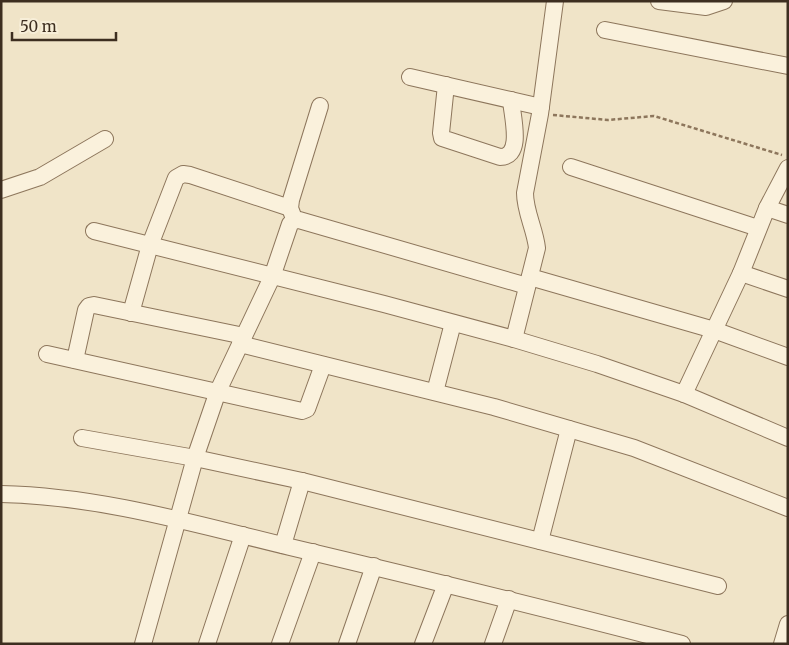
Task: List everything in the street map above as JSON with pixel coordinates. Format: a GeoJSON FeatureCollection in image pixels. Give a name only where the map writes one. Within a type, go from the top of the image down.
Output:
{"type":"FeatureCollection","features":[{"type":"Feature","properties":{"kind":"street"},"geometry":{"type":"LineString","coordinates":[[514,339],[537,248],[525,204],[525,194],[540,110],[555,1]]}},
{"type":"Feature","properties":{"kind":"street"},"geometry":{"type":"LineString","coordinates":[[659,1],[706,7],[724,1]]}},
{"type":"Feature","properties":{"kind":"street"},"geometry":{"type":"LineString","coordinates":[[605,30],[788,66]]}},
{"type":"Feature","properties":{"kind":"street"},"geometry":{"type":"LineString","coordinates":[[410,77],[511,100],[540,110]]}},
{"type":"Feature","properties":{"kind":"street"},"geometry":{"type":"LineString","coordinates":[[446,85],[442,138],[500,157],[505,157],[512,152],[515,145],[511,100]]}},
{"type":"Feature","properties":{"kind":"street"},"geometry":{"type":"LineString","coordinates":[[143,644],[195,458],[218,391],[272,277],[290,224],[292,214],[290,200],[320,106]]}},
{"type":"Feature","properties":{"kind":"street"},"geometry":{"type":"LineString","coordinates":[[1,190],[40,176],[105,139]]}},
{"type":"Feature","properties":{"kind":"street"},"geometry":{"type":"LineString","coordinates":[[571,167],[758,228]]}},
{"type":"Feature","properties":{"kind":"street"},"geometry":{"type":"LineString","coordinates":[[684,394],[741,273],[767,208],[788,168]]}},
{"type":"Feature","properties":{"kind":"street"},"geometry":{"type":"LineString","coordinates":[[132,313],[150,245],[176,178],[183,174],[190,174],[292,214],[299,220],[714,330],[788,357]]}},
{"type":"Feature","properties":{"kind":"street"},"geometry":{"type":"LineString","coordinates":[[767,208],[788,216]]}},
{"type":"Feature","properties":{"kind":"street"},"geometry":{"type":"LineString","coordinates":[[94,231],[514,339],[598,364],[684,394],[788,438]]}},
{"type":"Feature","properties":{"kind":"street"},"geometry":{"type":"LineString","coordinates":[[741,273],[788,289]]}},
{"type":"Feature","properties":{"kind":"street"},"geometry":{"type":"LineString","coordinates":[[75,360],[86,310],[89,306],[94,305],[242,340],[323,365],[494,407],[634,448],[788,508]]}},
{"type":"Feature","properties":{"kind":"street"},"geometry":{"type":"LineString","coordinates":[[435,392],[453,323]]}},
{"type":"Feature","properties":{"kind":"street"},"geometry":{"type":"LineString","coordinates":[[47,354],[302,411],[307,409],[323,365]]}},
{"type":"Feature","properties":{"kind":"street"},"geometry":{"type":"LineString","coordinates":[[540,541],[569,429]]}},
{"type":"Feature","properties":{"kind":"street"},"geometry":{"type":"LineString","coordinates":[[82,438],[195,458],[302,481],[718,586]]}},
{"type":"Feature","properties":{"kind":"street"},"geometry":{"type":"LineString","coordinates":[[283,545],[302,481]]}},
{"type":"Feature","properties":{"kind":"street"},"geometry":{"type":"LineString","coordinates":[[1,494],[55,497],[124,507],[509,599],[682,644]]}},
{"type":"Feature","properties":{"kind":"street"},"geometry":{"type":"LineString","coordinates":[[207,644],[243,535]]}},
{"type":"Feature","properties":{"kind":"street"},"geometry":{"type":"LineString","coordinates":[[280,644],[313,552]]}},
{"type":"Feature","properties":{"kind":"street"},"geometry":{"type":"LineString","coordinates":[[347,644],[374,566]]}},
{"type":"Feature","properties":{"kind":"street"},"geometry":{"type":"LineString","coordinates":[[423,644],[446,584]]}},
{"type":"Feature","properties":{"kind":"street"},"geometry":{"type":"LineString","coordinates":[[493,644],[509,599]]}},
{"type":"Feature","properties":{"kind":"street"},"geometry":{"type":"LineString","coordinates":[[782,644],[788,624]]}},
{"type":"Feature","properties":{"kind":"path"},"geometry":{"type":"LineString","coordinates":[[540,110],[608,120],[654,116],[788,157]]}}]}
